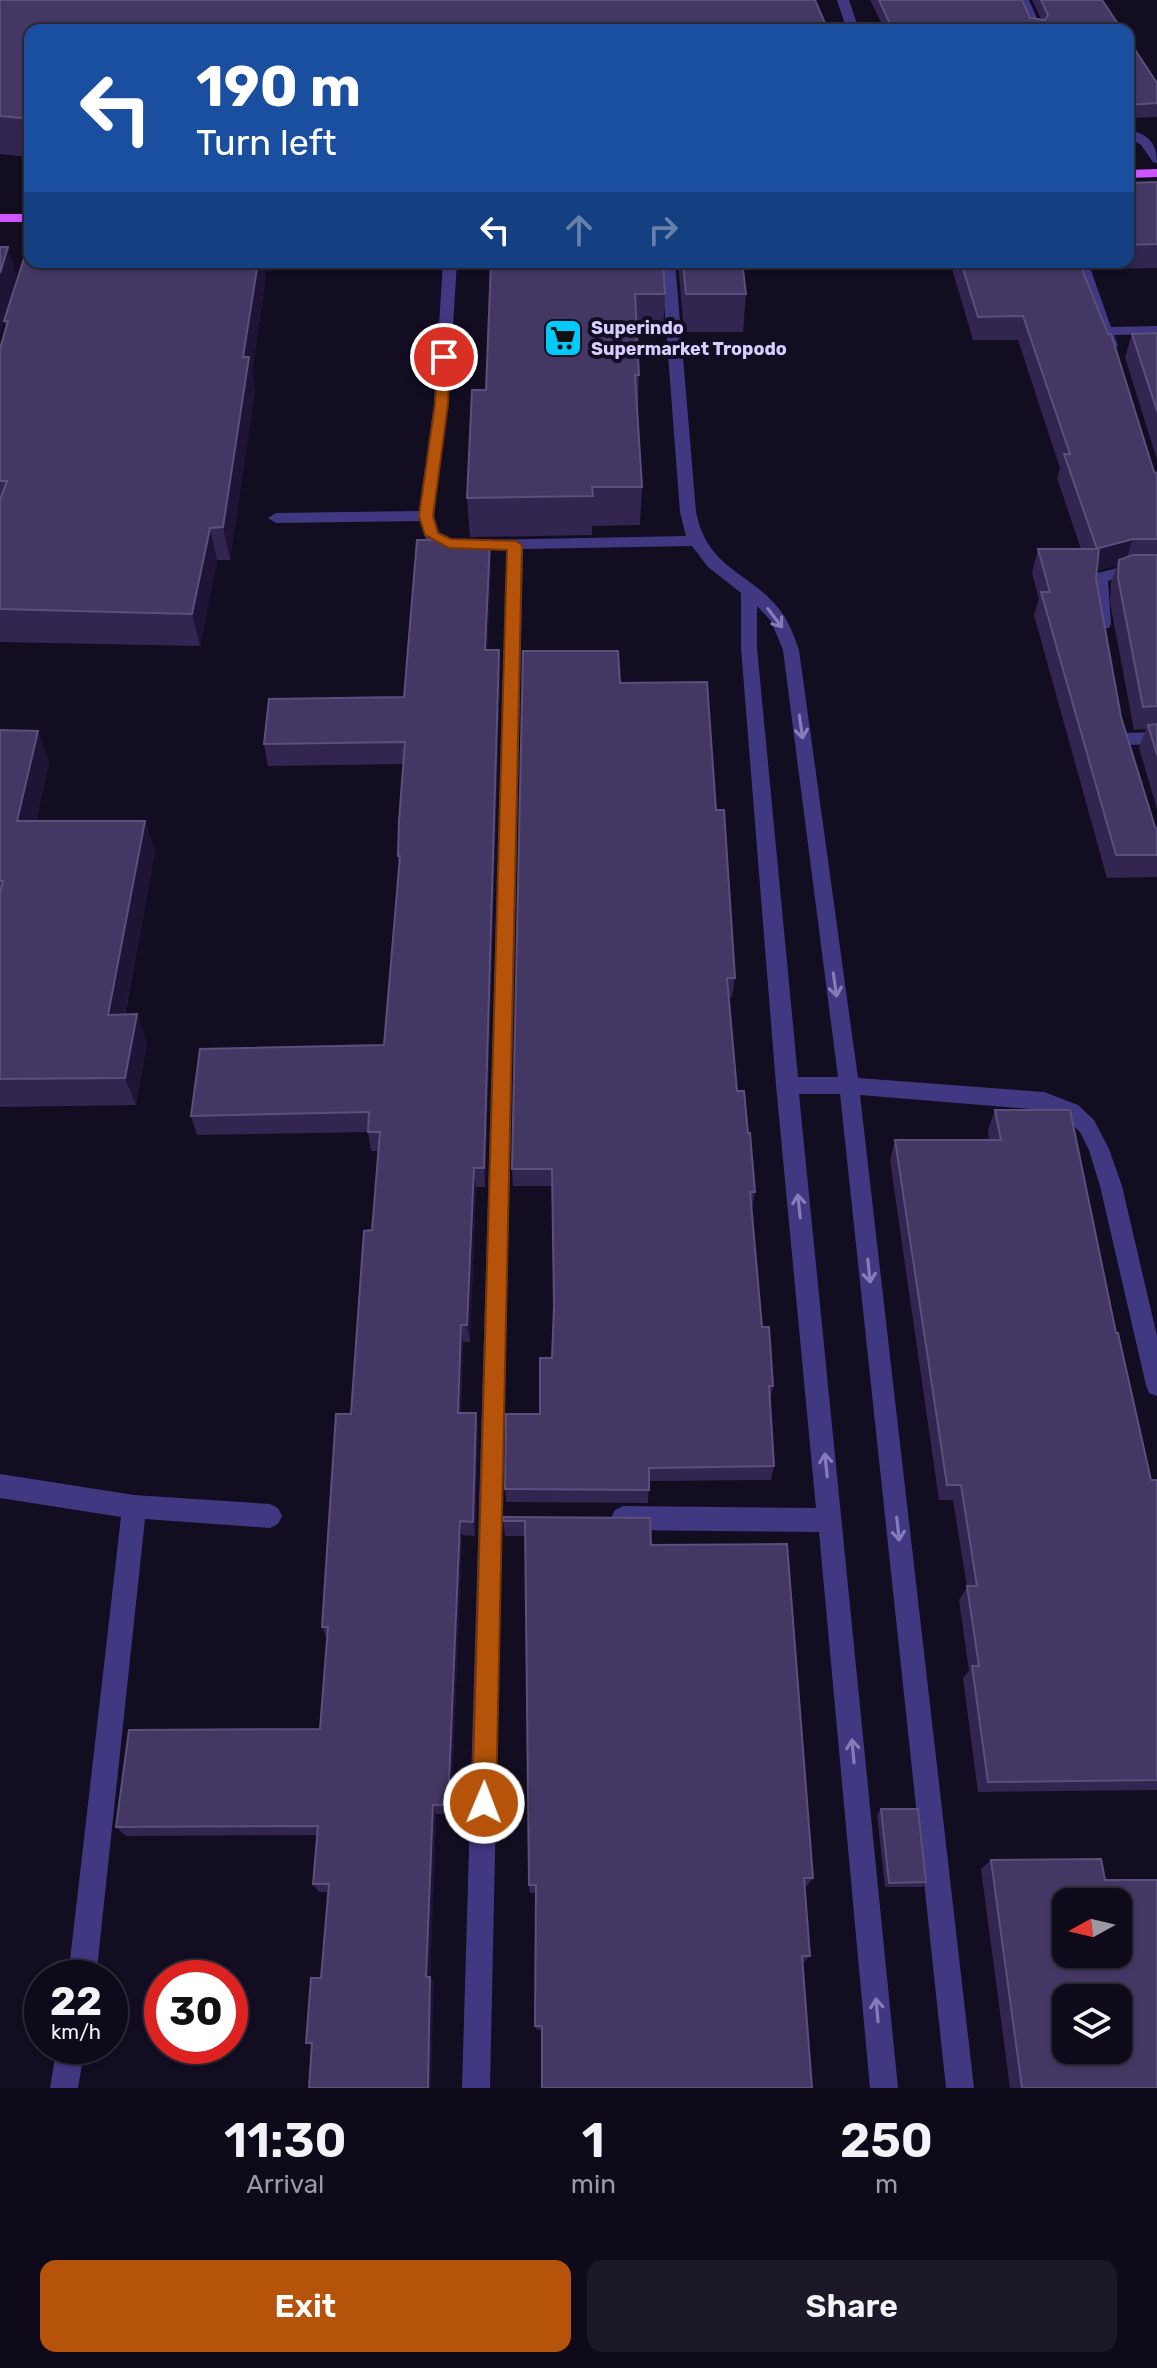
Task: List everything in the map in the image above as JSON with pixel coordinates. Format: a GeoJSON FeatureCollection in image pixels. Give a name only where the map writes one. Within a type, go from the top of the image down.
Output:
{"type":"FeatureCollection","features":[{"type":"Feature","properties":{"kind":"main road"},"geometry":{"type":"LineString","coordinates":[[1134,174],[1157,173]]}},
{"type":"Feature","properties":{"kind":"main road"},"geometry":{"type":"LineString","coordinates":[[0,218],[24,218]]}},
{"type":"Feature","properties":{"kind":"street"},"geometry":{"type":"LineString","coordinates":[[843,0],[851,24]]}},
{"type":"Feature","properties":{"kind":"street"},"geometry":{"type":"LineString","coordinates":[[1023,0],[1033,24]]}},
{"type":"Feature","properties":{"kind":"street"},"geometry":{"type":"LineString","coordinates":[[1134,135],[1151,145],[1157,159]]}},
{"type":"Feature","properties":{"kind":"street"},"geometry":{"type":"LineString","coordinates":[[450,268],[441,404],[426,516],[432,535],[443,542],[515,545],[696,541]]}},
{"type":"Feature","properties":{"kind":"street"},"geometry":{"type":"LineString","coordinates":[[668,268],[688,512],[696,541],[712,561],[774,613],[791,650],[849,1086],[960,2088]]}},
{"type":"Feature","properties":{"kind":"street"},"geometry":{"type":"LineString","coordinates":[[1083,268],[1115,361]]}},
{"type":"Feature","properties":{"kind":"street"},"geometry":{"type":"LineString","coordinates":[[1106,331],[1157,330]]}},
{"type":"Feature","properties":{"kind":"street"},"geometry":{"type":"LineString","coordinates":[[276,518],[426,516]]}},
{"type":"Feature","properties":{"kind":"street"},"geometry":{"type":"LineString","coordinates":[[476,2088],[499,1517],[515,545]]}},
{"type":"Feature","properties":{"kind":"street"},"geometry":{"type":"LineString","coordinates":[[1107,648],[1099,602],[1100,578],[1125,571],[1157,570]]}},
{"type":"Feature","properties":{"kind":"street"},"geometry":{"type":"LineString","coordinates":[[749,594],[749,648],[786,1085],[831,1520],[884,2088]]}},
{"type":"Feature","properties":{"kind":"street"},"geometry":{"type":"LineString","coordinates":[[1124,739],[1157,738]]}},
{"type":"Feature","properties":{"kind":"street"},"geometry":{"type":"LineString","coordinates":[[786,1085],[849,1086],[1044,1101],[1071,1111],[1087,1126],[1099,1149],[1111,1186],[1157,1385]]}},
{"type":"Feature","properties":{"kind":"street"},"geometry":{"type":"LineString","coordinates":[[0,1486],[134,1507],[270,1516]]}},
{"type":"Feature","properties":{"kind":"street"},"geometry":{"type":"LineString","coordinates":[[84,1960],[134,1507]]}},
{"type":"Feature","properties":{"kind":"street"},"geometry":{"type":"LineString","coordinates":[[599,1518],[831,1520]]}},
{"type":"Feature","properties":{"kind":"street"},"geometry":{"type":"LineString","coordinates":[[64,2088],[68,2064]]}},
{"type":"Feature","properties":{"kind":"building"},"geometry":{"type":"Polygon","coordinates":[[[0,0],[815,0],[825,24],[24,24],[24,114],[21,118],[0,116],[0,0]]]}},
{"type":"Feature","properties":{"kind":"building"},"geometry":{"type":"Polygon","coordinates":[[[879,0],[1022,0],[1030,18],[1045,20],[1048,15],[1041,0],[1102,0],[1118,24],[890,24],[879,0]]]}},
{"type":"Feature","properties":{"kind":"building"},"geometry":{"type":"Polygon","coordinates":[[[1134,48],[1157,83],[1157,103],[1134,105],[1134,48]]]}},
{"type":"Feature","properties":{"kind":"building"},"geometry":{"type":"Polygon","coordinates":[[[1157,182],[1157,244],[1134,245],[1134,183],[1157,182]]]}},
{"type":"Feature","properties":{"kind":"building"},"geometry":{"type":"Polygon","coordinates":[[[0,247],[8,247],[0,273],[0,247]]]}},
{"type":"Feature","properties":{"kind":"building"},"geometry":{"type":"Polygon","coordinates":[[[24,259],[24,268],[257,268],[243,357],[249,357],[223,527],[210,528],[192,614],[0,609],[0,500],[7,481],[0,481],[0,349],[8,321],[4,321],[24,259]]]}},
{"type":"Feature","properties":{"kind":"building"},"geometry":{"type":"Polygon","coordinates":[[[491,268],[663,268],[665,294],[635,294],[639,375],[635,375],[642,487],[592,487],[593,496],[467,498],[472,390],[486,390],[491,268]]]}},
{"type":"Feature","properties":{"kind":"building"},"geometry":{"type":"Polygon","coordinates":[[[684,268],[743,268],[746,294],[686,294],[684,268]]]}},
{"type":"Feature","properties":{"kind":"building"},"geometry":{"type":"Polygon","coordinates":[[[963,268],[1081,268],[1108,334],[1111,334],[1154,472],[1157,473],[1157,539],[1133,539],[1099,548],[1096,579],[1121,717],[1157,829],[1157,855],[1116,855],[1041,592],[1050,592],[1038,549],[1097,549],[1064,454],[1070,454],[1023,316],[978,317],[963,268]]]}},
{"type":"Feature","properties":{"kind":"building"},"geometry":{"type":"Polygon","coordinates":[[[1157,333],[1157,411],[1132,334],[1157,333]]]}},
{"type":"Feature","properties":{"kind":"building"},"geometry":{"type":"Polygon","coordinates":[[[417,540],[490,540],[485,650],[499,650],[484,1168],[474,1168],[467,1325],[461,1325],[458,1413],[476,1413],[473,1522],[460,1521],[448,1805],[433,1805],[426,1977],[430,1977],[428,2088],[309,2088],[312,2043],[306,2043],[311,1978],[321,1978],[329,1884],[313,1884],[318,1826],[116,1827],[129,1730],[320,1729],[328,1627],[322,1627],[336,1414],[351,1414],[364,1231],[372,1230],[380,1132],[368,1132],[369,1112],[191,1116],[200,1049],[384,1045],[400,856],[399,821],[405,742],[264,744],[269,699],[404,697],[417,540]]]}},
{"type":"Feature","properties":{"kind":"building"},"geometry":{"type":"Polygon","coordinates":[[[1133,555],[1157,555],[1157,706],[1143,707],[1118,578],[1119,560],[1133,555]]]}},
{"type":"Feature","properties":{"kind":"building"},"geometry":{"type":"Polygon","coordinates":[[[523,651],[618,651],[620,683],[707,682],[716,810],[724,810],[735,978],[727,978],[737,1091],[744,1091],[750,1133],[755,1192],[750,1192],[762,1327],[769,1327],[774,1466],[649,1468],[649,1490],[505,1489],[506,1414],[540,1414],[540,1358],[552,1358],[554,1306],[552,1169],[512,1169],[523,651]]]}},
{"type":"Feature","properties":{"kind":"building"},"geometry":{"type":"Polygon","coordinates":[[[1157,724],[1157,755],[1148,725],[1157,724]]]}},
{"type":"Feature","properties":{"kind":"building"},"geometry":{"type":"Polygon","coordinates":[[[0,730],[38,731],[17,821],[145,821],[108,1015],[137,1014],[125,1078],[0,1079],[0,892],[3,881],[0,881],[0,730]]]}},
{"type":"Feature","properties":{"kind":"building"},"geometry":{"type":"Polygon","coordinates":[[[995,1110],[1070,1110],[1116,1333],[1151,1480],[1157,1480],[1157,1780],[988,1782],[972,1666],[979,1666],[967,1586],[977,1586],[961,1485],[947,1485],[895,1140],[1001,1140],[995,1110]]]}},
{"type":"Feature","properties":{"kind":"building"},"geometry":{"type":"Polygon","coordinates":[[[503,1517],[650,1518],[651,1545],[787,1544],[813,1878],[804,1878],[810,1956],[802,1956],[812,2088],[542,2088],[542,2026],[535,2026],[536,1885],[529,1885],[525,1521],[503,1521],[503,1517]]]}},
{"type":"Feature","properties":{"kind":"building"},"geometry":{"type":"Polygon","coordinates":[[[881,1809],[918,1809],[926,1882],[889,1883],[881,1809]]]}},
{"type":"Feature","properties":{"kind":"building"},"geometry":{"type":"Polygon","coordinates":[[[1101,1859],[1105,1880],[1157,1880],[1157,2088],[1022,2088],[991,1860],[1101,1859]]]}},
{"type":"Feature","properties":{"kind":"place","name":"Superindo Supermarket Tropodo"},"geometry":{"type":"Point","coordinates":[563,338]}},
{"type":"Feature","properties":{"kind":"route"},"geometry":{"type":"LineString","coordinates":[[444,357],[426,516],[432,535],[449,544],[515,545],[512,568],[484,1803]]}}]}
